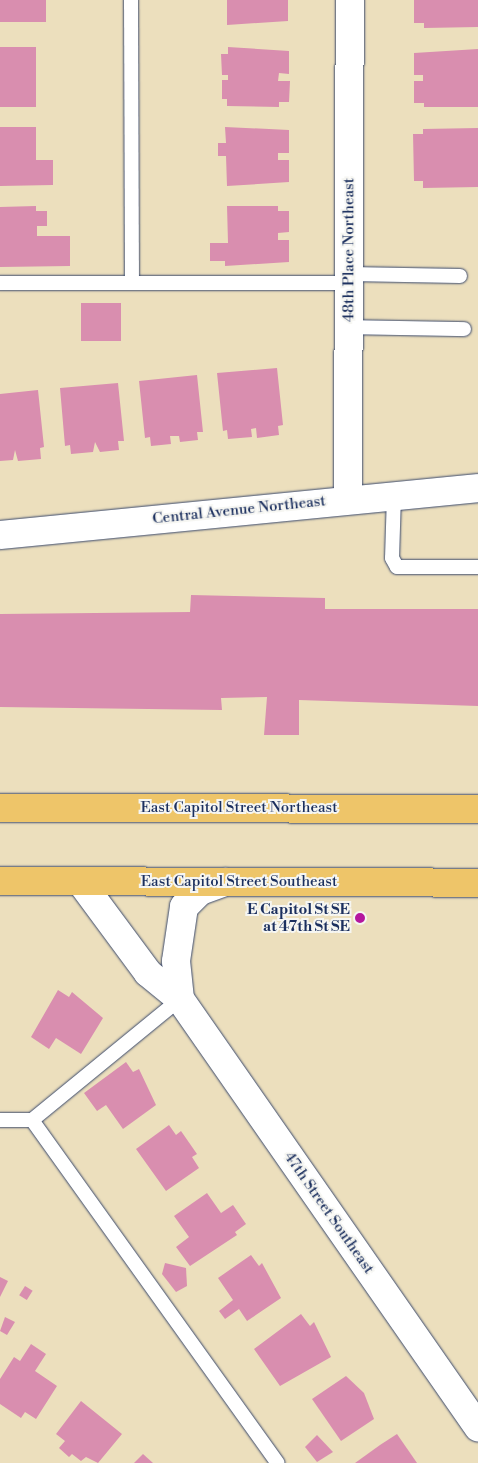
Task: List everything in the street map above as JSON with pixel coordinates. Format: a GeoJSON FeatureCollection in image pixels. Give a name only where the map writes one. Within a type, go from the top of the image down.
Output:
{"type":"FeatureCollection","features":[{"type":"Feature","properties":{"kind":"main road","name":"East Capitol Street Northeast"},"geometry":{"type":"LineString","coordinates":[[0,808],[478,809]]}},
{"type":"Feature","properties":{"kind":"main road","name":"East Capitol Street Southeast"},"geometry":{"type":"LineString","coordinates":[[0,881],[478,883]]}},
{"type":"Feature","properties":{"kind":"street","name":"48th Place Northeast"},"geometry":{"type":"LineString","coordinates":[[348,499],[350,0]]}},
{"type":"Feature","properties":{"kind":"street","name":"Central Avenue Northeast"},"geometry":{"type":"LineString","coordinates":[[0,535],[348,499],[478,488]]}},
{"type":"Feature","properties":{"kind":"street","name":"47th Street Southeast"},"geometry":{"type":"LineString","coordinates":[[80,881],[148,973],[180,998],[478,1427]]}},
{"type":"Feature","properties":{"kind":"street","name":"47th Street Southeast"},"geometry":{"type":"LineString","coordinates":[[180,998],[176,961],[184,907],[200,891],[225,882]]}},
{"type":"Feature","properties":{"kind":"lane"},"geometry":{"type":"LineString","coordinates":[[132,0],[132,282]]}},
{"type":"Feature","properties":{"kind":"lane"},"geometry":{"type":"LineString","coordinates":[[0,282],[132,282],[460,276]]}},
{"type":"Feature","properties":{"kind":"lane"},"geometry":{"type":"LineString","coordinates":[[349,327],[464,329]]}},
{"type":"Feature","properties":{"kind":"lane"},"geometry":{"type":"LineString","coordinates":[[394,495],[392,558],[404,570],[478,567]]}},
{"type":"Feature","properties":{"kind":"lane"},"geometry":{"type":"LineString","coordinates":[[0,1120],[32,1120],[180,998]]}},
{"type":"Feature","properties":{"kind":"lane"},"geometry":{"type":"LineString","coordinates":[[32,1120],[278,1463]]}},
{"type":"Feature","properties":{"kind":"building"},"geometry":{"type":"Polygon","coordinates":[[[0,0],[46,0],[46,22],[0,22],[0,0]]]}},
{"type":"Feature","properties":{"kind":"building"},"geometry":{"type":"Polygon","coordinates":[[[227,0],[288,0],[288,21],[227,25],[227,0]]]}},
{"type":"Feature","properties":{"kind":"building"},"geometry":{"type":"Polygon","coordinates":[[[414,0],[478,0],[478,27],[424,28],[424,23],[414,23],[414,0]]]}},
{"type":"Feature","properties":{"kind":"building"},"geometry":{"type":"Polygon","coordinates":[[[0,47],[36,47],[36,107],[0,107],[0,47]]]}},
{"type":"Feature","properties":{"kind":"building"},"geometry":{"type":"Polygon","coordinates":[[[228,47],[289,51],[289,74],[279,73],[278,81],[290,81],[289,102],[279,102],[279,107],[227,106],[227,99],[222,99],[222,80],[228,80],[228,75],[222,75],[221,54],[228,54],[228,47]]]}},
{"type":"Feature","properties":{"kind":"building"},"geometry":{"type":"Polygon","coordinates":[[[478,49],[478,107],[424,107],[424,103],[414,103],[414,81],[423,81],[423,75],[414,75],[414,53],[478,49]]]}},
{"type":"Feature","properties":{"kind":"building"},"geometry":{"type":"Polygon","coordinates":[[[0,127],[36,127],[36,160],[53,160],[53,185],[0,186],[0,127]]]}},
{"type":"Feature","properties":{"kind":"building"},"geometry":{"type":"Polygon","coordinates":[[[225,127],[289,130],[289,153],[278,153],[278,160],[289,160],[289,182],[227,186],[226,156],[218,156],[218,143],[226,143],[225,127]]]}},
{"type":"Feature","properties":{"kind":"building"},"geometry":{"type":"Polygon","coordinates":[[[478,128],[478,187],[423,188],[423,181],[414,181],[413,134],[423,134],[423,129],[478,128]]]}},
{"type":"Feature","properties":{"kind":"building"},"geometry":{"type":"Polygon","coordinates":[[[36,206],[36,211],[47,211],[47,226],[37,226],[37,236],[70,236],[70,266],[0,267],[0,207],[36,206]]]}},
{"type":"Feature","properties":{"kind":"building"},"geometry":{"type":"Polygon","coordinates":[[[227,206],[278,206],[278,211],[289,211],[289,232],[278,233],[278,240],[289,240],[289,262],[225,266],[225,261],[210,261],[210,243],[228,243],[227,206]]]}},
{"type":"Feature","properties":{"kind":"building"},"geometry":{"type":"Polygon","coordinates":[[[81,303],[121,303],[121,341],[81,341],[81,303]]]}},
{"type":"Feature","properties":{"kind":"building"},"geometry":{"type":"Polygon","coordinates":[[[277,368],[283,425],[278,426],[279,435],[257,438],[256,428],[251,429],[252,437],[228,439],[227,430],[223,431],[217,373],[277,368]]]}},
{"type":"Feature","properties":{"kind":"building"},"geometry":{"type":"Polygon","coordinates":[[[197,375],[203,432],[197,432],[198,440],[180,442],[179,436],[170,436],[171,444],[151,446],[150,437],[145,438],[139,381],[197,375]]]}},
{"type":"Feature","properties":{"kind":"building"},"geometry":{"type":"Polygon","coordinates":[[[118,383],[124,441],[118,441],[119,450],[100,452],[95,442],[93,452],[71,454],[70,445],[65,446],[60,388],[118,383]]]}},
{"type":"Feature","properties":{"kind":"building"},"geometry":{"type":"Polygon","coordinates":[[[38,390],[44,447],[40,448],[41,459],[18,461],[15,450],[13,460],[0,461],[0,394],[38,390]]]}},
{"type":"Feature","properties":{"kind":"building"},"geometry":{"type":"Polygon","coordinates":[[[191,595],[325,598],[325,609],[478,609],[478,706],[299,700],[299,735],[264,735],[267,697],[221,698],[222,710],[0,707],[0,614],[190,612],[191,595]]]}},
{"type":"Feature","properties":{"kind":"building"},"geometry":{"type":"Polygon","coordinates":[[[58,990],[69,997],[72,992],[103,1018],[81,1054],[56,1038],[49,1049],[31,1037],[58,990]]]}},
{"type":"Feature","properties":{"kind":"building"},"geometry":{"type":"Polygon","coordinates":[[[126,1062],[133,1072],[139,1069],[156,1105],[123,1129],[106,1105],[97,1111],[84,1093],[126,1062]]]}},
{"type":"Feature","properties":{"kind":"building"},"geometry":{"type":"Polygon","coordinates":[[[169,1125],[176,1135],[181,1131],[197,1154],[192,1157],[199,1168],[166,1191],[136,1149],[169,1125]]]}},
{"type":"Feature","properties":{"kind":"building"},"geometry":{"type":"Polygon","coordinates":[[[207,1193],[221,1213],[233,1205],[246,1224],[235,1232],[237,1235],[190,1266],[176,1247],[189,1237],[174,1216],[207,1193]]]}},
{"type":"Feature","properties":{"kind":"building"},"geometry":{"type":"Polygon","coordinates":[[[251,1255],[259,1266],[262,1263],[281,1298],[247,1321],[239,1309],[225,1319],[219,1311],[233,1300],[218,1278],[251,1255]]]}},
{"type":"Feature","properties":{"kind":"building"},"geometry":{"type":"Polygon","coordinates":[[[165,1263],[186,1268],[187,1286],[176,1292],[162,1274],[165,1263]]]}},
{"type":"Feature","properties":{"kind":"building"},"geometry":{"type":"Polygon","coordinates":[[[0,1277],[8,1281],[0,1297],[0,1277]]]}},
{"type":"Feature","properties":{"kind":"building"},"geometry":{"type":"Polygon","coordinates":[[[25,1286],[33,1291],[27,1300],[19,1295],[25,1286]]]}},
{"type":"Feature","properties":{"kind":"building"},"geometry":{"type":"Polygon","coordinates":[[[301,1314],[310,1326],[314,1322],[331,1357],[280,1386],[254,1349],[301,1314]]]}},
{"type":"Feature","properties":{"kind":"building"},"geometry":{"type":"Polygon","coordinates":[[[5,1317],[15,1322],[7,1335],[0,1331],[5,1317]]]}},
{"type":"Feature","properties":{"kind":"building"},"geometry":{"type":"Polygon","coordinates":[[[31,1344],[46,1354],[35,1371],[57,1386],[36,1419],[25,1412],[21,1418],[0,1404],[0,1379],[14,1357],[20,1361],[31,1344]]]}},
{"type":"Feature","properties":{"kind":"building"},"geometry":{"type":"Polygon","coordinates":[[[346,1376],[364,1393],[374,1419],[341,1441],[312,1399],[346,1376]]]}},
{"type":"Feature","properties":{"kind":"building"},"geometry":{"type":"Polygon","coordinates":[[[81,1401],[122,1434],[98,1463],[86,1457],[81,1461],[72,1454],[69,1457],[59,1448],[65,1441],[56,1434],[81,1401]]]}},
{"type":"Feature","properties":{"kind":"building"},"geometry":{"type":"Polygon","coordinates":[[[397,1434],[417,1463],[355,1463],[380,1445],[397,1434]]]}},
{"type":"Feature","properties":{"kind":"building"},"geometry":{"type":"Polygon","coordinates":[[[317,1435],[333,1452],[317,1462],[305,1447],[317,1435]]]}},
{"type":"Feature","properties":{"kind":"building"},"geometry":{"type":"Polygon","coordinates":[[[143,1454],[153,1463],[134,1463],[143,1454]]]}},
{"type":"Feature","properties":{"kind":"place","name":"E Capitol St SE at 47th St SE"},"geometry":{"type":"Point","coordinates":[360,918]}}]}
